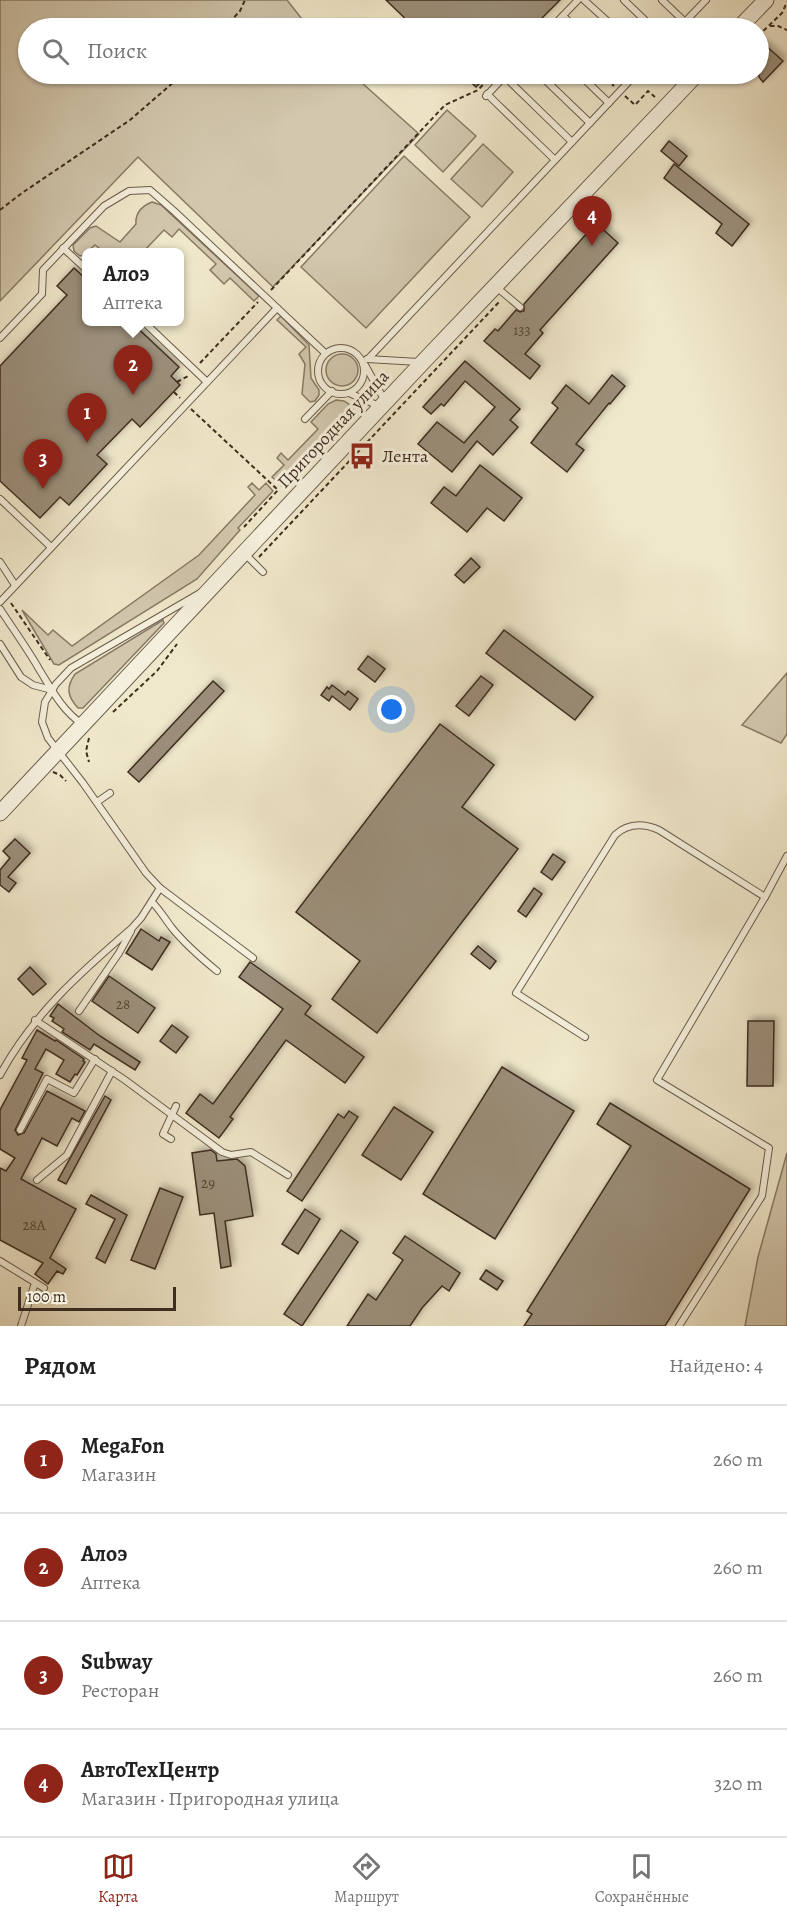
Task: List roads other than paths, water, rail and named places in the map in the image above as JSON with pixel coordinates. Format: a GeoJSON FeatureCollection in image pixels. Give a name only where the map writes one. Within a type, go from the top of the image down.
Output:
{"type":"FeatureCollection","features":[{"type":"Feature","properties":{"kind":"street"},"geometry":{"type":"LineString","coordinates":[[749,18],[766,0]]}},
{"type":"Feature","properties":{"kind":"street","name":"Пригородная улица"},"geometry":{"type":"LineString","coordinates":[[0,813],[58,751],[87,729],[213,585],[249,558],[383,404],[687,84]]}},
{"type":"Feature","properties":{"kind":"lane"},"geometry":{"type":"LineString","coordinates":[[563,16],[578,0]]}},
{"type":"Feature","properties":{"kind":"lane"},"geometry":{"type":"LineString","coordinates":[[584,0],[604,18]]}},
{"type":"Feature","properties":{"kind":"lane"},"geometry":{"type":"LineString","coordinates":[[624,0],[643,18]]}},
{"type":"Feature","properties":{"kind":"lane"},"geometry":{"type":"LineString","coordinates":[[662,0],[681,18]]}},
{"type":"Feature","properties":{"kind":"lane"},"geometry":{"type":"LineString","coordinates":[[688,18],[702,1]]}},
{"type":"Feature","properties":{"kind":"lane"},"geometry":{"type":"LineString","coordinates":[[497,84],[486,95],[555,160]]}},
{"type":"Feature","properties":{"kind":"lane"},"geometry":{"type":"LineString","coordinates":[[515,84],[572,142]]}},
{"type":"Feature","properties":{"kind":"lane"},"geometry":{"type":"LineString","coordinates":[[549,84],[590,123]]}},
{"type":"Feature","properties":{"kind":"lane"},"geometry":{"type":"LineString","coordinates":[[589,84],[609,103]]}},
{"type":"Feature","properties":{"kind":"lane"},"geometry":{"type":"LineString","coordinates":[[349,393],[360,386],[365,373],[365,359],[626,84]]}},
{"type":"Feature","properties":{"kind":"lane"},"geometry":{"type":"LineString","coordinates":[[0,338],[42,294],[43,270],[104,206],[129,191],[150,190],[325,353]]}},
{"type":"Feature","properties":{"kind":"lane"},"geometry":{"type":"LineString","coordinates":[[63,248],[82,265]]}},
{"type":"Feature","properties":{"kind":"lane"},"geometry":{"type":"LineString","coordinates":[[495,286],[519,307]]}},
{"type":"Feature","properties":{"kind":"lane"},"geometry":{"type":"LineString","coordinates":[[0,602],[277,308]]}},
{"type":"Feature","properties":{"kind":"lane"},"geometry":{"type":"LineString","coordinates":[[149,326],[207,382]]}},
{"type":"Feature","properties":{"kind":"lane"},"geometry":{"type":"LineString","coordinates":[[338,347],[352,349],[365,359],[383,404],[349,393],[337,394],[326,388],[318,378],[318,364],[325,353],[338,347]]}},
{"type":"Feature","properties":{"kind":"lane"},"geometry":{"type":"LineString","coordinates":[[365,359],[423,362]]}},
{"type":"Feature","properties":{"kind":"lane"},"geometry":{"type":"LineString","coordinates":[[305,419],[332,392]]}},
{"type":"Feature","properties":{"kind":"lane"},"geometry":{"type":"LineString","coordinates":[[0,499],[51,547]]}},
{"type":"Feature","properties":{"kind":"lane"},"geometry":{"type":"LineString","coordinates":[[249,558],[263,572]]}},
{"type":"Feature","properties":{"kind":"lane"},"geometry":{"type":"LineString","coordinates":[[0,562],[15,585]]}},
{"type":"Feature","properties":{"kind":"lane"},"geometry":{"type":"LineString","coordinates":[[213,585],[71,668],[51,690],[42,711],[42,722],[48,738],[97,802],[129,850],[160,888],[254,958]]}},
{"type":"Feature","properties":{"kind":"lane"},"geometry":{"type":"LineString","coordinates":[[0,609],[60,704],[87,729]]}},
{"type":"Feature","properties":{"kind":"lane"},"geometry":{"type":"LineString","coordinates":[[0,644],[21,677],[33,685],[51,690]]}},
{"type":"Feature","properties":{"kind":"lane"},"geometry":{"type":"LineString","coordinates":[[97,802],[110,793]]}},
{"type":"Feature","properties":{"kind":"lane"},"geometry":{"type":"LineString","coordinates":[[585,1038],[516,993],[620,831],[627,826],[639,825],[659,830],[765,897]]}},
{"type":"Feature","properties":{"kind":"lane"},"geometry":{"type":"LineString","coordinates":[[679,1326],[762,1196],[769,1148],[657,1080],[787,856]]}},
{"type":"Feature","properties":{"kind":"lane"},"geometry":{"type":"LineString","coordinates":[[79,1011],[160,888]]}},
{"type":"Feature","properties":{"kind":"lane"},"geometry":{"type":"LineString","coordinates":[[152,902],[196,954],[217,971]]}},
{"type":"Feature","properties":{"kind":"lane"},"geometry":{"type":"LineString","coordinates":[[0,1075],[35,1020],[54,999],[132,928]]}},
{"type":"Feature","properties":{"kind":"lane"},"geometry":{"type":"LineString","coordinates":[[35,1020],[95,1059],[222,1152],[231,1155],[251,1152],[288,1175]]}},
{"type":"Feature","properties":{"kind":"lane"},"geometry":{"type":"LineString","coordinates":[[20,1130],[47,1079],[74,1093],[95,1059]]}},
{"type":"Feature","properties":{"kind":"lane"},"geometry":{"type":"LineString","coordinates":[[37,1180],[68,1155],[112,1071]]}},
{"type":"Feature","properties":{"kind":"lane"},"geometry":{"type":"LineString","coordinates":[[171,1139],[163,1134],[176,1106]]}},
{"type":"Feature","properties":{"kind":"lane"},"geometry":{"type":"LineString","coordinates":[[0,1261],[45,1288]]}},
{"type":"Feature","properties":{"kind":"lane"},"geometry":{"type":"LineString","coordinates":[[21,1326],[35,1283]]}},
{"type":"Feature","properties":{"kind":"place","name":"АвтоТехЦентр"},"geometry":{"type":"Point","coordinates":[592,246]}},
{"type":"Feature","properties":{"kind":"place","name":"Алоэ"},"geometry":{"type":"Point","coordinates":[133,395]}},
{"type":"Feature","properties":{"kind":"place","name":"MegaFon"},"geometry":{"type":"Point","coordinates":[87,443]}},
{"type":"Feature","properties":{"kind":"place","name":"Лента"},"geometry":{"type":"Point","coordinates":[362,456]}},
{"type":"Feature","properties":{"kind":"place","name":"Subway"},"geometry":{"type":"Point","coordinates":[43,489]}}]}
